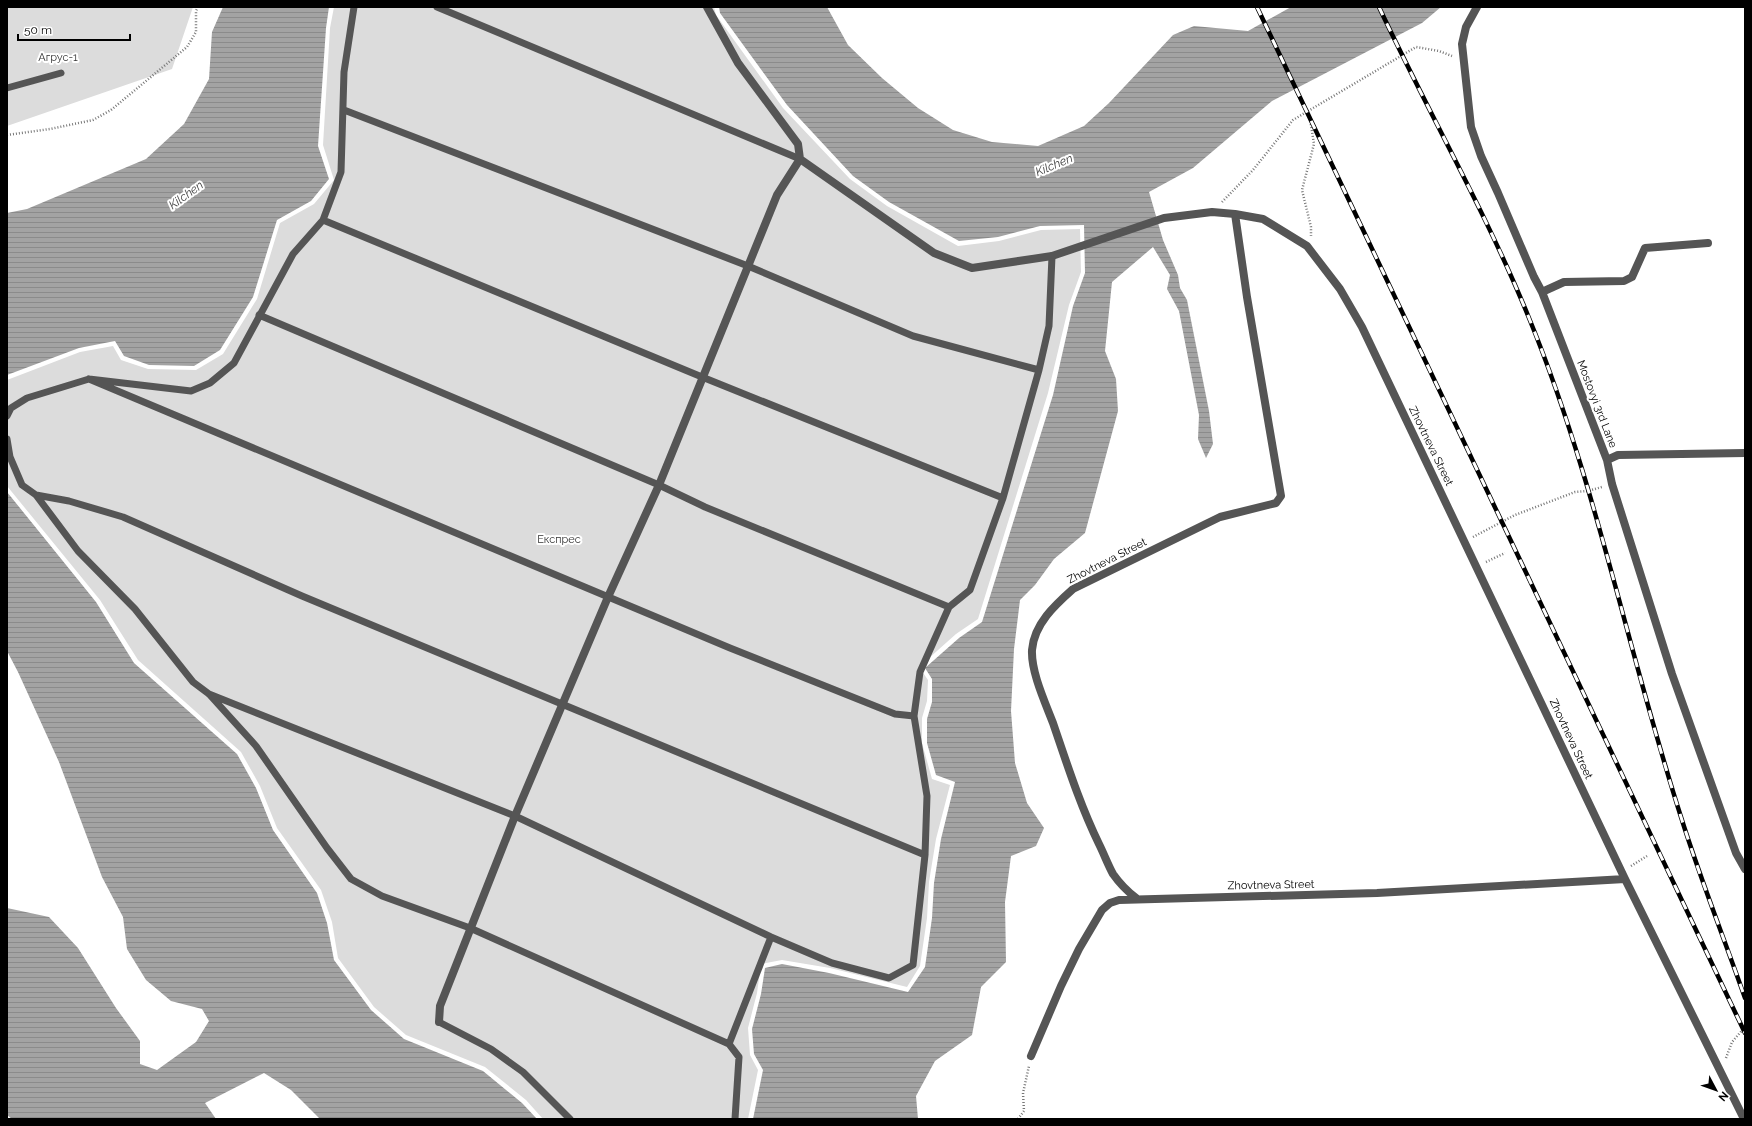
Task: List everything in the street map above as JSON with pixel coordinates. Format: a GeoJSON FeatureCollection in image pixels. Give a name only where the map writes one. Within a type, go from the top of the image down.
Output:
{"type":"FeatureCollection","features":[{"type":"Feature","properties":{"kind":"street"},"geometry":{"type":"LineString","coordinates":[[439,1022],[440,1006],[515,816],[608,597],[659,485],[777,195],[800,159],[798,144],[738,63],[708,7]]}},
{"type":"Feature","properties":{"kind":"street","name":"Mostovyi 3rd Lane"},"geometry":{"type":"LineString","coordinates":[[1477,7],[1466,27],[1462,44],[1471,127],[1481,156],[1542,292],[1607,460],[1618,455],[1745,453]]}},
{"type":"Feature","properties":{"kind":"street","name":"Zhovtneva Street"},"geometry":{"type":"LineString","coordinates":[[800,159],[934,253],[972,268],[1052,256],[1164,218],[1212,212],[1263,219],[1307,246],[1340,289],[1362,327],[1625,879],[1377,893],[1136,898],[1119,900],[1110,903],[1102,910],[1076,955],[1031,1056]]}},
{"type":"Feature","properties":{"kind":"street","name":"Zhovtneva Street"},"geometry":{"type":"LineString","coordinates":[[1136,898],[1123,888],[1113,874],[1084,813],[1034,667],[1032,650],[1037,633],[1044,618],[1056,604],[1073,589],[1220,517],[1276,503],[1281,496],[1234,214]]}},
{"type":"Feature","properties":{"kind":"street"},"geometry":{"type":"LineString","coordinates":[[1542,292],[1564,282],[1624,281],[1632,277],[1644,248],[1708,243]]}},
{"type":"Feature","properties":{"kind":"street"},"geometry":{"type":"LineString","coordinates":[[1607,460],[1612,484],[1672,674],[1736,853],[1745,869]]}},
{"type":"Feature","properties":{"kind":"street"},"geometry":{"type":"LineString","coordinates":[[1625,879],[1744,1119]]}},
{"type":"Feature","properties":{"kind":"lane"},"geometry":{"type":"LineString","coordinates":[[7,416],[11,408],[27,398],[89,379],[191,391],[210,383],[234,363],[293,254],[322,220],[341,172],[344,72],[354,7]]}},
{"type":"Feature","properties":{"kind":"lane"},"geometry":{"type":"LineString","coordinates":[[436,7],[800,159]]}},
{"type":"Feature","properties":{"kind":"lane"},"geometry":{"type":"LineString","coordinates":[[7,88],[61,72]]}},
{"type":"Feature","properties":{"kind":"lane"},"geometry":{"type":"LineString","coordinates":[[344,110],[748,266],[914,336],[1039,370]]}},
{"type":"Feature","properties":{"kind":"lane"},"geometry":{"type":"LineString","coordinates":[[322,220],[702,377],[1003,498]]}},
{"type":"Feature","properties":{"kind":"lane"},"geometry":{"type":"LineString","coordinates":[[209,694],[515,816],[771,937],[832,962],[889,978],[913,964],[925,855],[927,796],[914,716],[920,672],[949,607],[970,590],[1003,498],[1039,370],[1049,326],[1052,256]]}},
{"type":"Feature","properties":{"kind":"lane"},"geometry":{"type":"LineString","coordinates":[[259,315],[659,485],[705,507],[949,607]]}},
{"type":"Feature","properties":{"kind":"lane"},"geometry":{"type":"LineString","coordinates":[[89,379],[730,648],[895,714],[914,716]]}},
{"type":"Feature","properties":{"kind":"lane"},"geometry":{"type":"LineString","coordinates":[[7,439],[10,457],[22,485],[36,495],[78,551],[135,609],[193,682],[209,694],[256,746],[327,848],[351,879],[382,896],[470,928],[729,1044],[739,1057],[735,1119]]}},
{"type":"Feature","properties":{"kind":"lane"},"geometry":{"type":"LineString","coordinates":[[36,495],[69,502],[124,517],[302,596],[925,855]]}},
{"type":"Feature","properties":{"kind":"lane"},"geometry":{"type":"LineString","coordinates":[[729,1044],[771,937]]}},
{"type":"Feature","properties":{"kind":"lane"},"geometry":{"type":"LineString","coordinates":[[439,1022],[491,1049],[523,1072],[570,1119]]}},
{"type":"Feature","properties":{"kind":"path"},"geometry":{"type":"LineString","coordinates":[[7,135],[50,129],[92,120],[110,110],[187,47],[196,32],[196,11],[198,7]]}},
{"type":"Feature","properties":{"kind":"path"},"geometry":{"type":"LineString","coordinates":[[1258,7],[1310,119],[1314,144],[1302,190],[1311,227],[1312,252]]}},
{"type":"Feature","properties":{"kind":"path"},"geometry":{"type":"LineString","coordinates":[[1212,212],[1253,170],[1293,120],[1416,47],[1439,51],[1463,61]]}},
{"type":"Feature","properties":{"kind":"path"},"geometry":{"type":"LineString","coordinates":[[1465,541],[1515,516],[1575,492],[1588,491],[1612,484]]}},
{"type":"Feature","properties":{"kind":"path"},"geometry":{"type":"LineString","coordinates":[[1489,560],[1505,553]]}},
{"type":"Feature","properties":{"kind":"path"},"geometry":{"type":"LineString","coordinates":[[1630,866],[1647,856]]}},
{"type":"Feature","properties":{"kind":"path"},"geometry":{"type":"LineString","coordinates":[[1720,1071],[1732,1042],[1745,1027]]}},
{"type":"Feature","properties":{"kind":"path"},"geometry":{"type":"LineString","coordinates":[[1018,1119],[1024,1111],[1022,1093],[1031,1056]]}},
{"type":"Feature","properties":{"kind":"green space","name":"Агрус-1"},"geometry":{"type":"Polygon","coordinates":[[[7,7],[193,7],[172,69],[7,126],[7,7]]]}},
{"type":"Feature","properties":{"kind":"green space","name":"Експрес"},"geometry":{"type":"Polygon","coordinates":[[[334,7],[714,7],[716,15],[783,108],[850,179],[887,206],[958,246],[999,241],[1041,230],[1080,229],[1081,272],[1069,305],[1048,393],[978,619],[956,634],[919,667],[928,680],[927,701],[922,718],[922,743],[932,779],[950,785],[936,839],[929,882],[927,918],[920,966],[907,987],[830,968],[782,960],[761,964],[757,993],[748,1028],[750,1055],[758,1070],[748,1119],[543,1119],[526,1100],[485,1067],[406,1035],[374,1007],[338,958],[332,922],[321,890],[277,828],[260,786],[241,752],[138,660],[100,600],[7,486],[7,380],[80,352],[113,346],[121,360],[148,369],[196,370],[223,354],[257,299],[280,223],[314,204],[334,180],[323,145],[330,28],[334,7]]]}},
{"type":"Feature","properties":{"kind":"water","name":"Kilchen"},"geometry":{"type":"Polygon","coordinates":[[[223,7],[329,7],[326,28],[318,146],[329,179],[311,201],[277,220],[253,297],[220,350],[194,366],[149,365],[124,356],[115,341],[79,348],[7,375],[7,213],[27,209],[146,159],[184,124],[209,79],[212,32],[223,7]]]}},
{"type":"Feature","properties":{"kind":"water","name":"Kilchen"},"geometry":{"type":"Polygon","coordinates":[[[719,7],[827,7],[848,45],[882,78],[918,108],[953,130],[992,142],[1038,146],[1084,126],[1109,103],[1173,35],[1194,26],[1248,31],[1291,7],[1441,7],[1422,23],[1272,101],[1193,168],[1149,192],[1163,240],[1178,275],[1180,288],[1187,300],[1209,411],[1213,444],[1206,458],[1198,439],[1199,415],[1179,311],[1167,289],[1170,275],[1153,247],[1112,282],[1105,351],[1116,379],[1118,411],[1085,533],[1054,559],[1035,585],[1020,600],[1014,649],[1011,711],[1015,763],[1027,803],[1044,828],[1036,846],[1011,856],[1005,902],[1006,962],[981,987],[972,1035],[935,1061],[916,1096],[918,1119],[753,1119],[763,1070],[754,1054],[752,1029],[761,994],[765,968],[782,964],[829,973],[908,992],[925,967],[932,918],[934,883],[941,839],[955,782],[936,775],[927,743],[927,719],[932,702],[932,679],[925,668],[959,638],[982,622],[1053,395],[1073,306],[1085,273],[1084,225],[1040,226],[998,237],[959,241],[889,202],[853,176],[787,105],[720,13],[719,7]]]}},
{"type":"Feature","properties":{"kind":"water"},"geometry":{"type":"Polygon","coordinates":[[[7,492],[96,602],[134,663],[237,754],[256,788],[273,830],[317,893],[327,923],[334,960],[371,1010],[404,1039],[483,1071],[522,1103],[537,1119],[320,1119],[291,1090],[264,1073],[205,1103],[216,1119],[12,1119],[7,1115],[7,908],[49,917],[78,948],[116,1008],[140,1041],[140,1064],[157,1070],[196,1042],[209,1021],[202,1009],[171,1001],[146,980],[127,949],[123,917],[102,877],[59,762],[7,651],[7,492]]]}},
{"type":"Feature","properties":{"kind":"railway"},"geometry":{"type":"LineString","coordinates":[[1257,7],[1745,1033]]}},
{"type":"Feature","properties":{"kind":"railway"},"geometry":{"type":"LineString","coordinates":[[1379,7],[1494,239],[1529,318],[1552,379],[1592,503],[1644,692],[1688,840],[1745,998]]}}]}
